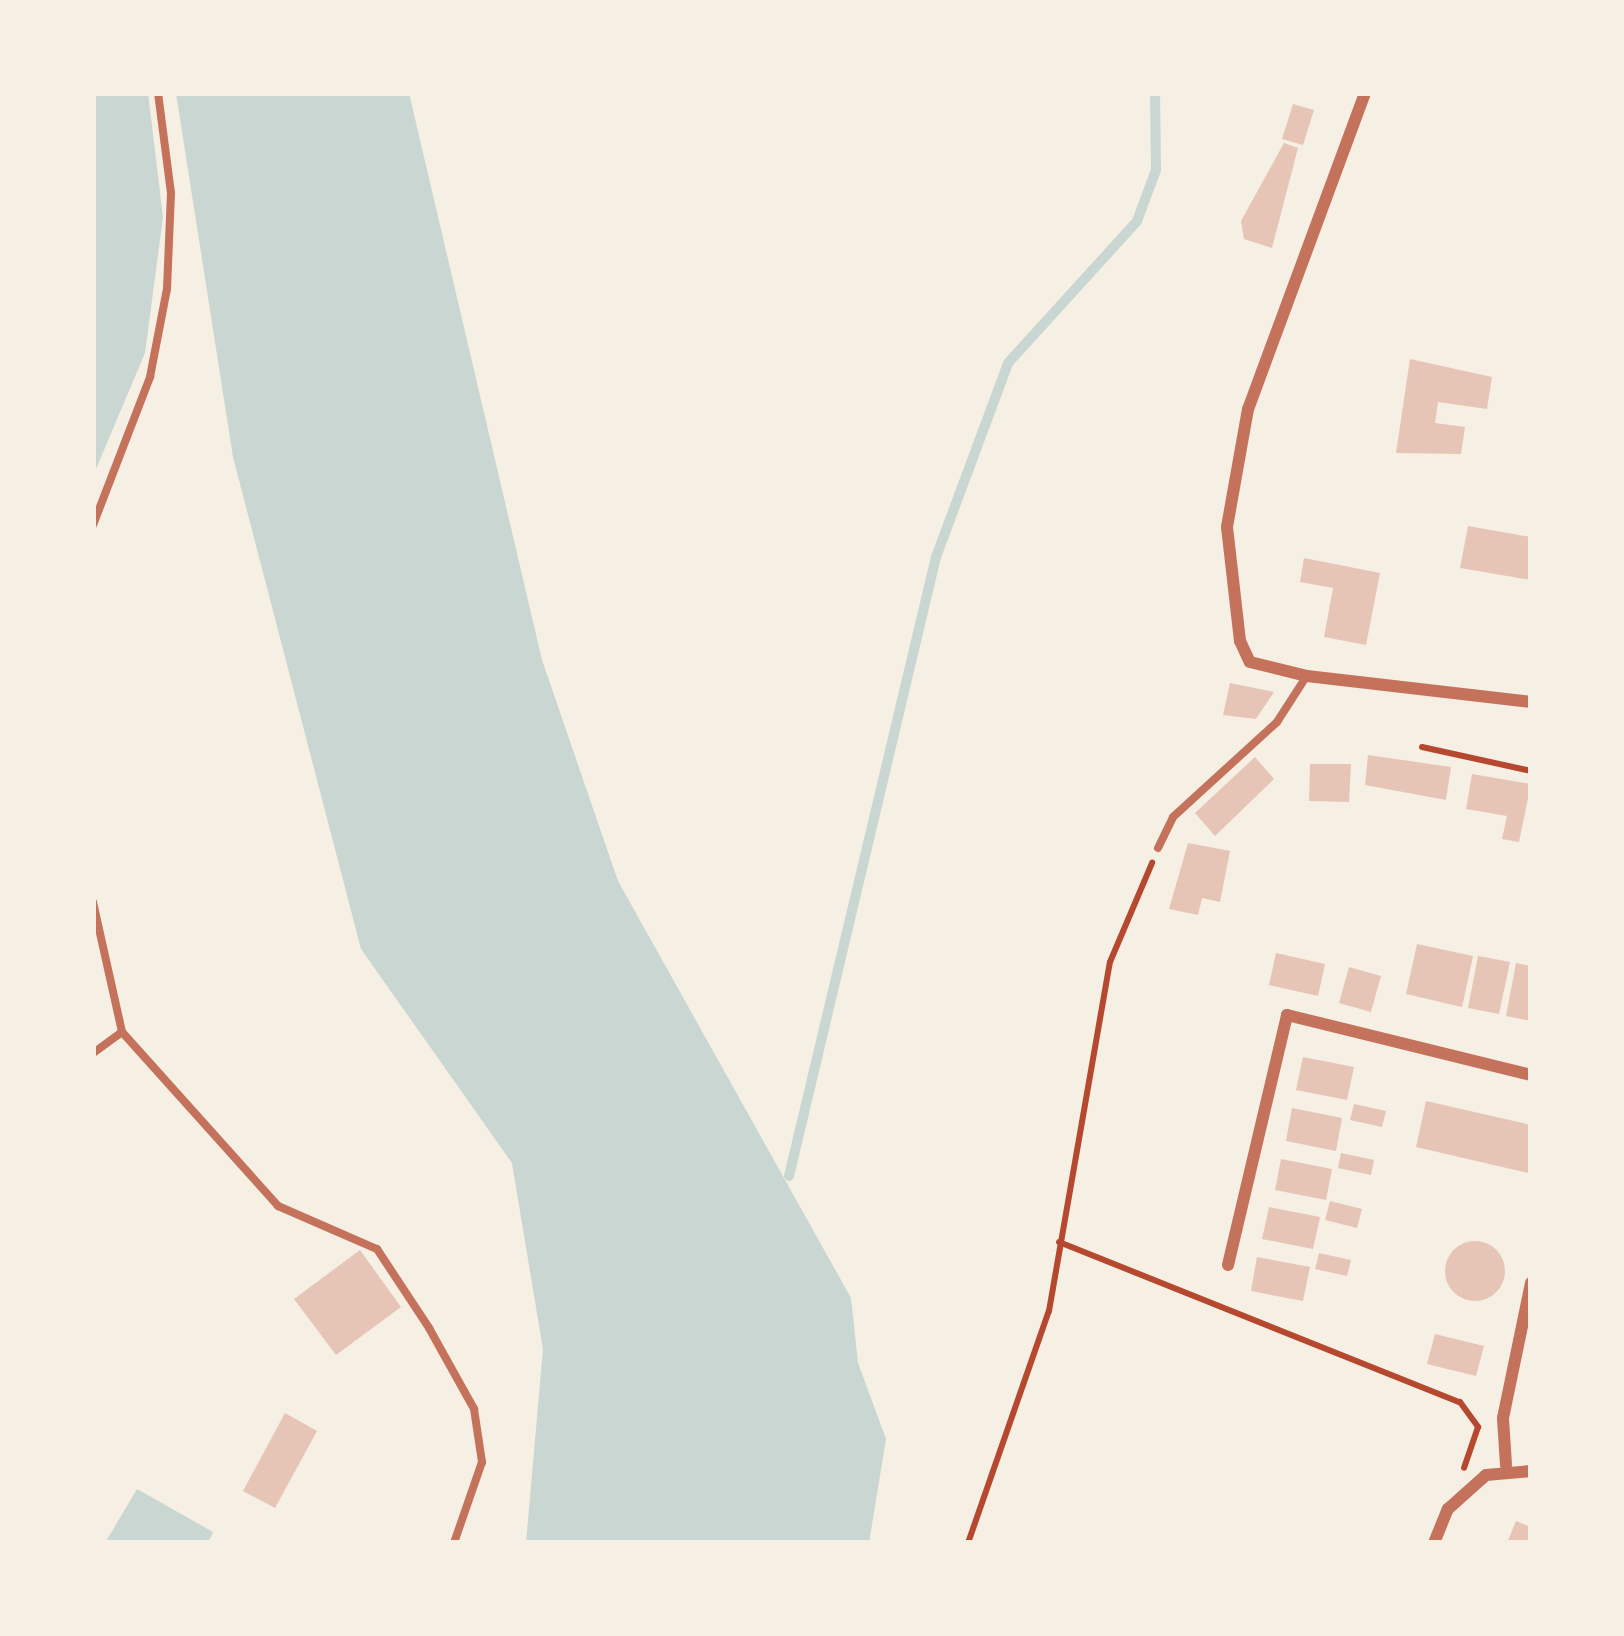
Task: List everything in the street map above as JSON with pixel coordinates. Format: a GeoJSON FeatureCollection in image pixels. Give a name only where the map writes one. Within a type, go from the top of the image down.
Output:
{"type":"FeatureCollection","features":[{"type":"Feature","properties":{"kind":"street"},"geometry":{"type":"LineString","coordinates":[[1366,93],[1248,409],[1227,526],[1233,616],[1250,662],[1307,676],[1531,702]]}},
{"type":"Feature","properties":{"kind":"street"},"geometry":{"type":"LineString","coordinates":[[1228,1265],[1287,1015],[1531,1075]]}},
{"type":"Feature","properties":{"kind":"street"},"geometry":{"type":"LineString","coordinates":[[1506,1465],[1503,1418],[1531,1283]]}},
{"type":"Feature","properties":{"kind":"street"},"geometry":{"type":"LineString","coordinates":[[1434,1543],[1448,1509],[1476,1483],[1506,1465],[1531,1471]]}},
{"type":"Feature","properties":{"kind":"lane"},"geometry":{"type":"LineString","coordinates":[[93,525],[150,377],[166,290],[171,194],[158,93]]}},
{"type":"Feature","properties":{"kind":"lane"},"geometry":{"type":"LineString","coordinates":[[1158,848],[1173,817],[1277,722],[1307,676]]}},
{"type":"Feature","properties":{"kind":"lane"},"geometry":{"type":"LineString","coordinates":[[93,902],[122,1032],[278,1206],[376,1249],[429,1328],[474,1409],[482,1462],[454,1543]]}},
{"type":"Feature","properties":{"kind":"lane"},"geometry":{"type":"LineString","coordinates":[[93,1053],[122,1032]]}},
{"type":"Feature","properties":{"kind":"path"},"geometry":{"type":"LineString","coordinates":[[1422,747],[1531,771]]}},
{"type":"Feature","properties":{"kind":"path"},"geometry":{"type":"LineString","coordinates":[[968,1543],[1049,1311],[1110,962],[1158,848]]}},
{"type":"Feature","properties":{"kind":"path"},"geometry":{"type":"LineString","coordinates":[[1059,1242],[1460,1402],[1478,1427],[1460,1463],[1476,1483]]}},
{"type":"Feature","properties":{"kind":"shaded area"},"geometry":{"type":"Polygon","coordinates":[[[93,93],[148,93],[163,217],[145,353],[93,476],[93,93]]]}},
{"type":"Feature","properties":{"kind":"shaded area"},"geometry":{"type":"Polygon","coordinates":[[[176,93],[409,93],[542,660],[618,881],[851,1298],[858,1363],[886,1439],[869,1543],[526,1543],[543,1349],[512,1163],[361,949],[233,457],[176,93]]]}},
{"type":"Feature","properties":{"kind":"shaded area"},"geometry":{"type":"Polygon","coordinates":[[[137,1489],[213,1532],[208,1543],[105,1543],[137,1489]]]}},
{"type":"Feature","properties":{"kind":"building"},"geometry":{"type":"Polygon","coordinates":[[[1293,104],[1314,110],[1303,145],[1282,139],[1293,104]]]}},
{"type":"Feature","properties":{"kind":"building"},"geometry":{"type":"Polygon","coordinates":[[[1284,143],[1298,148],[1272,248],[1244,239],[1241,221],[1284,143]]]}},
{"type":"Feature","properties":{"kind":"building"},"geometry":{"type":"Polygon","coordinates":[[[1410,359],[1492,377],[1487,409],[1438,402],[1435,423],[1465,427],[1461,454],[1396,453],[1410,359]]]}},
{"type":"Feature","properties":{"kind":"building"},"geometry":{"type":"Polygon","coordinates":[[[1468,526],[1531,537],[1531,580],[1460,568],[1468,526]]]}},
{"type":"Feature","properties":{"kind":"building"},"geometry":{"type":"Polygon","coordinates":[[[1304,558],[1380,573],[1366,645],[1324,637],[1333,588],[1300,582],[1304,558]]]}},
{"type":"Feature","properties":{"kind":"building"},"geometry":{"type":"Polygon","coordinates":[[[1230,683],[1274,692],[1256,719],[1223,715],[1230,683]]]}},
{"type":"Feature","properties":{"kind":"building"},"geometry":{"type":"Polygon","coordinates":[[[1368,755],[1451,767],[1446,800],[1365,785],[1368,755]]]}},
{"type":"Feature","properties":{"kind":"building"},"geometry":{"type":"Polygon","coordinates":[[[1255,757],[1274,779],[1215,836],[1195,813],[1255,757]]]}},
{"type":"Feature","properties":{"kind":"building"},"geometry":{"type":"Polygon","coordinates":[[[1310,764],[1351,764],[1349,802],[1309,801],[1310,764]]]}},
{"type":"Feature","properties":{"kind":"building"},"geometry":{"type":"Polygon","coordinates":[[[1472,774],[1531,784],[1519,842],[1502,839],[1507,816],[1466,809],[1472,774]]]}},
{"type":"Feature","properties":{"kind":"building"},"geometry":{"type":"Polygon","coordinates":[[[1188,843],[1230,851],[1220,902],[1202,898],[1198,915],[1169,909],[1188,843]]]}},
{"type":"Feature","properties":{"kind":"building"},"geometry":{"type":"Polygon","coordinates":[[[1417,944],[1473,956],[1462,1007],[1406,994],[1417,944]]]}},
{"type":"Feature","properties":{"kind":"building"},"geometry":{"type":"Polygon","coordinates":[[[1276,953],[1325,964],[1318,996],[1269,985],[1276,953]]]}},
{"type":"Feature","properties":{"kind":"building"},"geometry":{"type":"Polygon","coordinates":[[[1478,956],[1510,962],[1499,1014],[1468,1008],[1478,956]]]}},
{"type":"Feature","properties":{"kind":"building"},"geometry":{"type":"Polygon","coordinates":[[[1516,963],[1531,966],[1531,1021],[1506,1016],[1516,963]]]}},
{"type":"Feature","properties":{"kind":"building"},"geometry":{"type":"Polygon","coordinates":[[[1349,967],[1381,976],[1371,1012],[1339,1003],[1349,967]]]}},
{"type":"Feature","properties":{"kind":"building"},"geometry":{"type":"Polygon","coordinates":[[[1303,1057],[1354,1067],[1347,1100],[1296,1090],[1303,1057]]]}},
{"type":"Feature","properties":{"kind":"building"},"geometry":{"type":"Polygon","coordinates":[[[1426,1101],[1531,1125],[1528,1173],[1416,1147],[1426,1101]]]}},
{"type":"Feature","properties":{"kind":"building"},"geometry":{"type":"Polygon","coordinates":[[[1354,1104],[1386,1111],[1382,1127],[1350,1120],[1354,1104]]]}},
{"type":"Feature","properties":{"kind":"building"},"geometry":{"type":"Polygon","coordinates":[[[1292,1108],[1342,1118],[1336,1151],[1286,1141],[1292,1108]]]}},
{"type":"Feature","properties":{"kind":"building"},"geometry":{"type":"Polygon","coordinates":[[[1341,1153],[1374,1160],[1371,1175],[1338,1168],[1341,1153]]]}},
{"type":"Feature","properties":{"kind":"building"},"geometry":{"type":"Polygon","coordinates":[[[1281,1159],[1332,1169],[1326,1200],[1275,1190],[1281,1159]]]}},
{"type":"Feature","properties":{"kind":"building"},"geometry":{"type":"Polygon","coordinates":[[[1330,1201],[1362,1209],[1357,1228],[1325,1220],[1330,1201]]]}},
{"type":"Feature","properties":{"kind":"building"},"geometry":{"type":"Polygon","coordinates":[[[1269,1207],[1320,1217],[1313,1249],[1262,1239],[1269,1207]]]}},
{"type":"Feature","properties":{"kind":"building"},"geometry":{"type":"Polygon","coordinates":[[[1475,1241],[1496,1250],[1505,1271],[1496,1292],[1475,1301],[1454,1292],[1445,1271],[1454,1250],[1475,1241]]]}},
{"type":"Feature","properties":{"kind":"building"},"geometry":{"type":"Polygon","coordinates":[[[360,1250],[401,1307],[336,1355],[294,1299],[360,1250]]]}},
{"type":"Feature","properties":{"kind":"building"},"geometry":{"type":"Polygon","coordinates":[[[1319,1253],[1351,1260],[1347,1276],[1315,1269],[1319,1253]]]}},
{"type":"Feature","properties":{"kind":"building"},"geometry":{"type":"Polygon","coordinates":[[[1257,1257],[1310,1267],[1303,1301],[1251,1291],[1257,1257]]]}},
{"type":"Feature","properties":{"kind":"building"},"geometry":{"type":"Polygon","coordinates":[[[1435,1334],[1484,1346],[1476,1376],[1427,1364],[1435,1334]]]}},
{"type":"Feature","properties":{"kind":"building"},"geometry":{"type":"Polygon","coordinates":[[[285,1413],[317,1431],[275,1508],[243,1491],[285,1413]]]}},
{"type":"Feature","properties":{"kind":"building"},"geometry":{"type":"Polygon","coordinates":[[[1516,1521],[1531,1527],[1531,1543],[1507,1543],[1516,1521]]]}},
{"type":"Feature","properties":{"kind":"waterway"},"geometry":{"type":"LineString","coordinates":[[789,1176],[936,557],[1008,363],[1137,221],[1156,170],[1155,93]]}}]}
